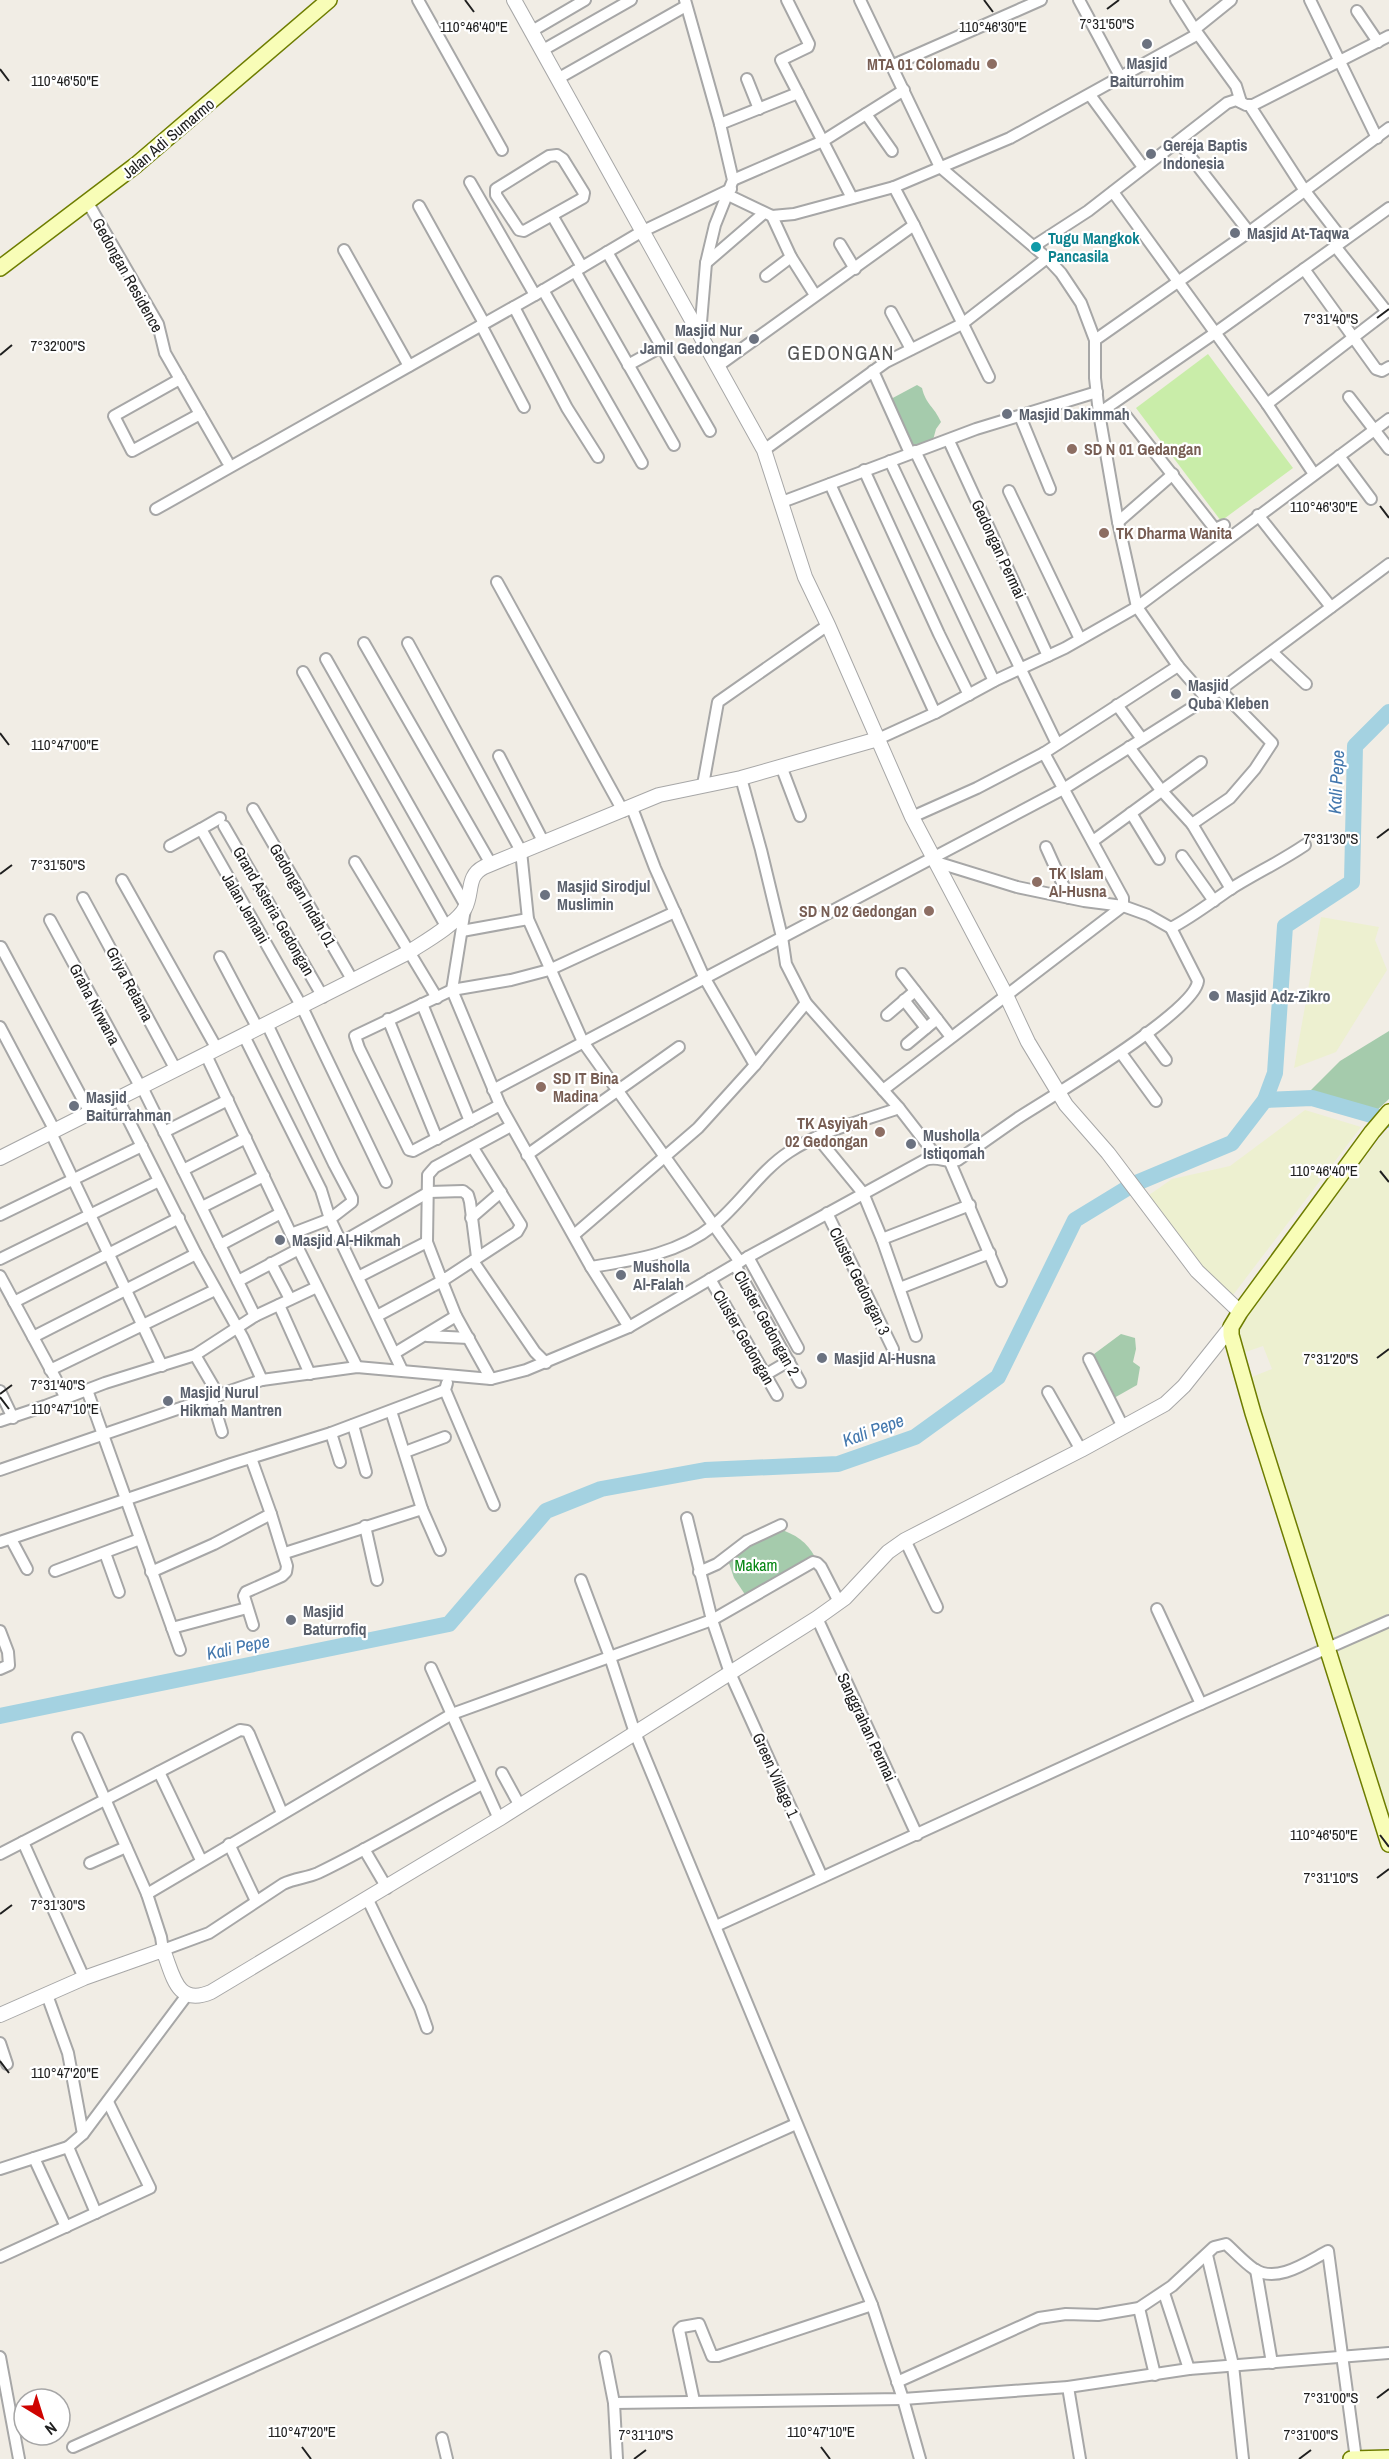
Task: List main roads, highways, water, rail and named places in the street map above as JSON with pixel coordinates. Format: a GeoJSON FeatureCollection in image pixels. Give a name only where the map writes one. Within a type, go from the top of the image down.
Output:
{"type":"FeatureCollection","features":[{"type":"Feature","properties":{"kind":"main road","name":"Jalan Adi Sumarmo"},"geometry":{"type":"LineString","coordinates":[[0,268],[88,203],[178,130],[329,0]]}},
{"type":"Feature","properties":{"kind":"main road"},"geometry":{"type":"LineString","coordinates":[[1386,1115],[1240,1312],[1232,1327],[1232,1344],[1389,1844]]}},
{"type":"Feature","properties":{"kind":"main road"},"geometry":{"type":"LineString","coordinates":[[1351,2459],[1389,2458]]}},
{"type":"Feature","properties":{"kind":"waterway","name":"Kali Pepe"},"geometry":{"type":"LineString","coordinates":[[0,1716],[449,1624],[546,1511],[601,1489],[705,1470],[838,1464],[915,1437],[998,1377],[1075,1220],[1134,1184],[1232,1143],[1265,1100],[1275,1073],[1285,926],[1352,882],[1355,746],[1389,712]]}},
{"type":"Feature","properties":{"kind":"waterway"},"geometry":{"type":"LineString","coordinates":[[1265,1100],[1312,1098],[1389,1120]]}},
{"type":"Feature","properties":{"kind":"place","name":"Masjid Baiturrohim"},"geometry":{"type":"Point","coordinates":[1147,44]}},
{"type":"Feature","properties":{"kind":"place","name":"MTA 01 Colomadu"},"geometry":{"type":"Point","coordinates":[992,64]}},
{"type":"Feature","properties":{"kind":"place","name":"Gereja Baptis Indonesia"},"geometry":{"type":"Point","coordinates":[1151,154]}},
{"type":"Feature","properties":{"kind":"place","name":"Masjid At-Taqwa"},"geometry":{"type":"Point","coordinates":[1235,233]}},
{"type":"Feature","properties":{"kind":"place","name":"Tugu Mangkok Pancasila"},"geometry":{"type":"Point","coordinates":[1036,247]}},
{"type":"Feature","properties":{"kind":"place","name":"Masjid Nur Jamil Gedongan"},"geometry":{"type":"Point","coordinates":[754,339]}},
{"type":"Feature","properties":{"kind":"place","name":"Masjid Dakimmah"},"geometry":{"type":"Point","coordinates":[1007,414]}},
{"type":"Feature","properties":{"kind":"place","name":"SD N 01 Gedangan"},"geometry":{"type":"Point","coordinates":[1072,449]}},
{"type":"Feature","properties":{"kind":"place","name":"TK Dharma Wanita"},"geometry":{"type":"Point","coordinates":[1104,533]}},
{"type":"Feature","properties":{"kind":"place","name":"Masjid Quba Kleben"},"geometry":{"type":"Point","coordinates":[1176,694]}},
{"type":"Feature","properties":{"kind":"place","name":"TK Islam Al-Husna"},"geometry":{"type":"Point","coordinates":[1037,882]}},
{"type":"Feature","properties":{"kind":"place","name":"Masjid Sirodjul Muslimin"},"geometry":{"type":"Point","coordinates":[545,895]}},
{"type":"Feature","properties":{"kind":"place","name":"SD N 02 Gedongan"},"geometry":{"type":"Point","coordinates":[929,911]}},
{"type":"Feature","properties":{"kind":"place","name":"Masjid Adz-Zikro"},"geometry":{"type":"Point","coordinates":[1214,996]}},
{"type":"Feature","properties":{"kind":"place","name":"SD IT Bina Madina"},"geometry":{"type":"Point","coordinates":[541,1087]}},
{"type":"Feature","properties":{"kind":"place","name":"Masjid Baiturrahman"},"geometry":{"type":"Point","coordinates":[74,1106]}},
{"type":"Feature","properties":{"kind":"place","name":"TK Asyiyah 02 Gedongan"},"geometry":{"type":"Point","coordinates":[880,1132]}},
{"type":"Feature","properties":{"kind":"place","name":"Musholla Istiqomah"},"geometry":{"type":"Point","coordinates":[911,1144]}},
{"type":"Feature","properties":{"kind":"place","name":"Masjid Al-Hikmah"},"geometry":{"type":"Point","coordinates":[280,1240]}},
{"type":"Feature","properties":{"kind":"place","name":"Musholla Al-Falah"},"geometry":{"type":"Point","coordinates":[621,1275]}},
{"type":"Feature","properties":{"kind":"place","name":"Masjid Al-Husna"},"geometry":{"type":"Point","coordinates":[822,1358]}},
{"type":"Feature","properties":{"kind":"place","name":"Masjid Nurul Hikmah Mantren"},"geometry":{"type":"Point","coordinates":[168,1401]}},
{"type":"Feature","properties":{"kind":"place","name":"Masjid Baturrofiq"},"geometry":{"type":"Point","coordinates":[291,1620]}},
{"type":"Feature","properties":{"kind":"district","name":"GEDONGAN"},"geometry":{"type":"Point","coordinates":[841,352]}},
{"type":"Feature","properties":{"kind":"park label","name":"Makam"},"geometry":{"type":"Point","coordinates":[756,1565]}}]}
